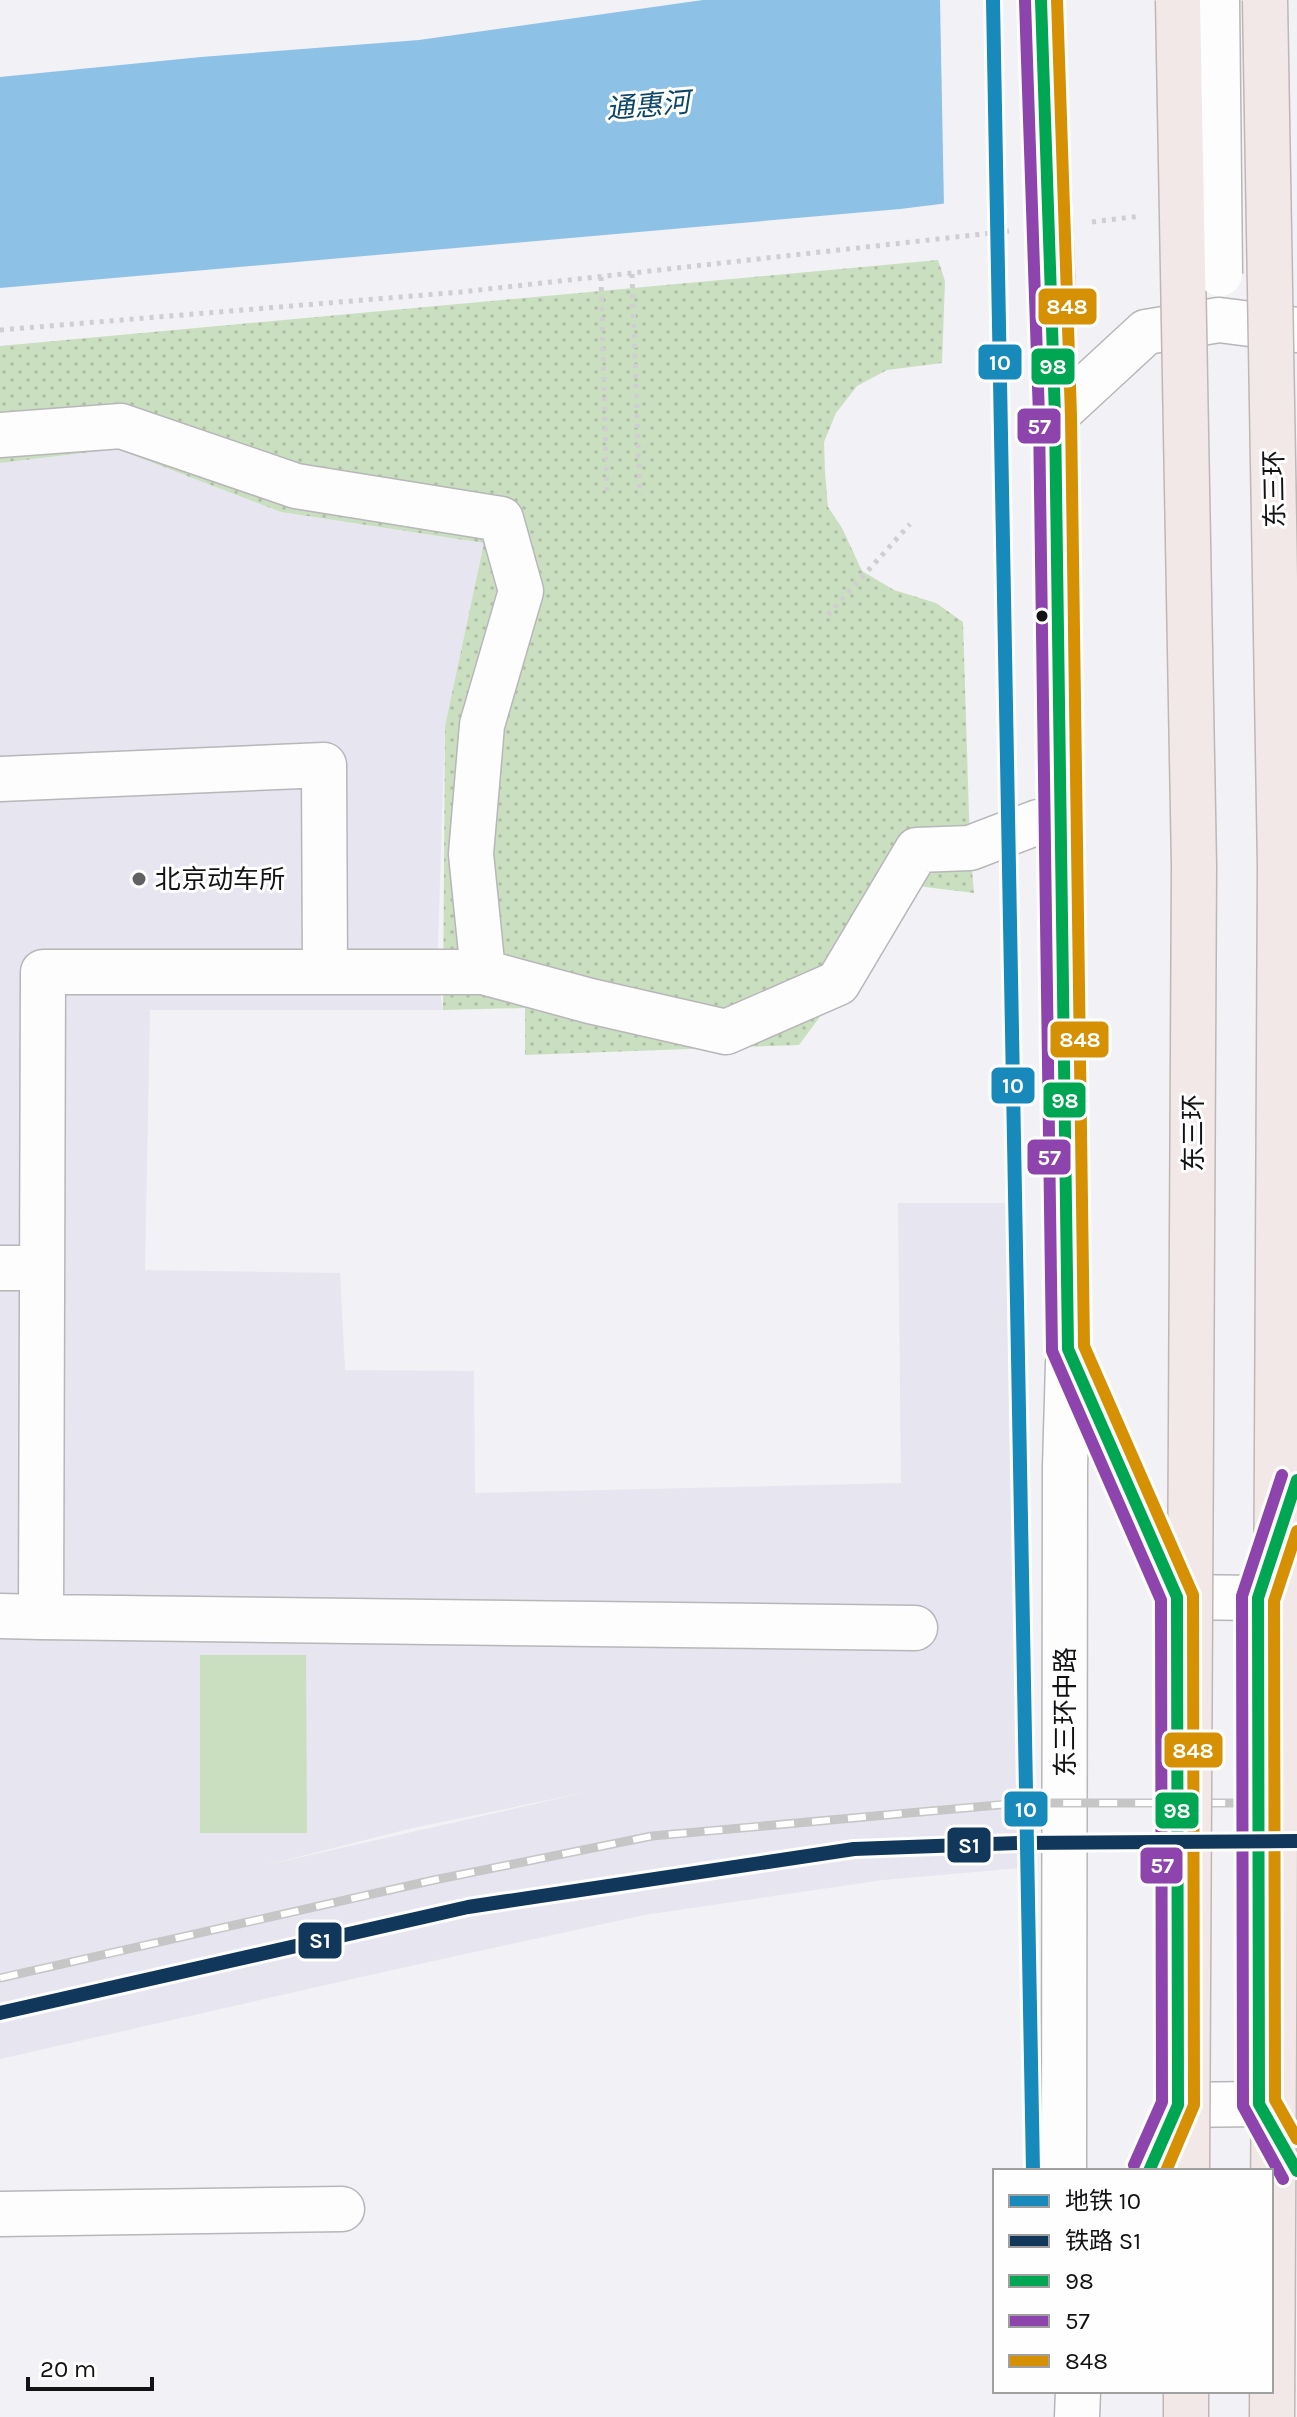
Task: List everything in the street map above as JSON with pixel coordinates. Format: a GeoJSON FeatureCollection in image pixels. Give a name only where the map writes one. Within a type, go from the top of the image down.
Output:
{"type":"FeatureCollection","features":[{"type":"Feature","properties":{"kind":"highway","name":"东三环"},"geometry":{"type":"LineString","coordinates":[[1178,0],[1194,866],[1187,2169]]}},
{"type":"Feature","properties":{"kind":"highway","name":"东三环"},"geometry":{"type":"LineString","coordinates":[[1265,0],[1280,866],[1273,2223]]}},
{"type":"Feature","properties":{"kind":"highway"},"geometry":{"type":"LineString","coordinates":[[1186,2393],[1186,2417]]}},
{"type":"Feature","properties":{"kind":"highway","name":"东三环"},"geometry":{"type":"LineString","coordinates":[[1272,2393],[1272,2417]]}},
{"type":"Feature","properties":{"kind":"street","name":"东三环中路"},"geometry":{"type":"LineString","coordinates":[[1041,0],[1055,416],[1068,1349],[1064,2169]]}},
{"type":"Feature","properties":{"kind":"street"},"geometry":{"type":"LineString","coordinates":[[1217,0],[1219,320]]}},
{"type":"Feature","properties":{"kind":"street"},"geometry":{"type":"LineString","coordinates":[[1055,416],[1146,332],[1219,320],[1297,330]]}},
{"type":"Feature","properties":{"kind":"street"},"geometry":{"type":"LineString","coordinates":[[0,435],[121,426],[296,486],[501,519],[521,591],[482,725],[471,854],[483,972]]}},
{"type":"Feature","properties":{"kind":"street"},"geometry":{"type":"LineString","coordinates":[[0,779],[324,765],[325,972]]}},
{"type":"Feature","properties":{"kind":"street"},"geometry":{"type":"LineString","coordinates":[[915,1628],[21,1617],[20,1268],[43,972],[483,972],[590,1001],[726,1032],[838,983],[917,850],[970,848],[1038,822]]}},
{"type":"Feature","properties":{"kind":"street","name":"东三环中路"},"geometry":{"type":"LineString","coordinates":[[1068,1349],[1177,1597],[1178,2105],[1150,2169]]}},
{"type":"Feature","properties":{"kind":"street"},"geometry":{"type":"LineString","coordinates":[[1297,1480],[1258,1598],[1259,2104],[1297,2171]]}},
{"type":"Feature","properties":{"kind":"street"},"geometry":{"type":"LineString","coordinates":[[1177,1597],[1258,1598]]}},
{"type":"Feature","properties":{"kind":"street"},"geometry":{"type":"LineString","coordinates":[[1178,2105],[1259,2104]]}},
{"type":"Feature","properties":{"kind":"street"},"geometry":{"type":"LineString","coordinates":[[0,2214],[342,2209]]}},
{"type":"Feature","properties":{"kind":"street"},"geometry":{"type":"LineString","coordinates":[[1077,2417],[1078,2393]]}},
{"type":"Feature","properties":{"kind":"path"},"geometry":{"type":"LineString","coordinates":[[1091,222],[1154,215]]}},
{"type":"Feature","properties":{"kind":"path"},"geometry":{"type":"LineString","coordinates":[[0,330],[461,292],[1012,231]]}},
{"type":"Feature","properties":{"kind":"path"},"geometry":{"type":"LineString","coordinates":[[632,274],[640,495]]}},
{"type":"Feature","properties":{"kind":"path"},"geometry":{"type":"LineString","coordinates":[[601,277],[607,495]]}},
{"type":"Feature","properties":{"kind":"path"},"geometry":{"type":"LineString","coordinates":[[828,615],[910,524]]}},
{"type":"Feature","properties":{"kind":"shaded area"},"geometry":{"type":"Polygon","coordinates":[[[117,449],[281,512],[484,543],[445,726],[437,972],[443,1010],[150,1010],[145,1270],[340,1273],[345,1370],[474,1371],[475,1493],[901,1483],[898,1203],[1011,1203],[1022,1736],[1021,1868],[883,1880],[644,1915],[0,2059],[0,463],[117,449]],[[592,1791],[413,1828],[270,1864],[592,1791]]]}},
{"type":"Feature","properties":{"kind":"green space"},"geometry":{"type":"Polygon","coordinates":[[[938,260],[945,281],[942,363],[887,370],[857,386],[836,413],[824,442],[825,472],[828,507],[842,528],[862,571],[894,590],[936,603],[963,622],[974,893],[917,886],[799,1045],[525,1055],[525,1008],[443,1010],[445,726],[484,543],[281,512],[117,449],[0,463],[0,346],[938,260]]]}},
{"type":"Feature","properties":{"kind":"green space"},"geometry":{"type":"Polygon","coordinates":[[[200,1655],[306,1655],[307,1833],[200,1833],[200,1655]]]}},
{"type":"Feature","properties":{"kind":"water","name":"通惠河"},"geometry":{"type":"Polygon","coordinates":[[[703,0],[1297,0],[1297,160],[900,209],[0,288],[0,77],[419,40],[703,0]]]}},
{"type":"Feature","properties":{"kind":"pier"},"geometry":{"type":"Polygon","coordinates":[[[940,0],[1297,0],[1297,164],[944,208],[940,0]]]}},
{"type":"Feature","properties":{"kind":"railway"},"geometry":{"type":"LineString","coordinates":[[0,1978],[434,1880],[652,1836],[1020,1803],[1297,1803]]}},
{"type":"Feature","properties":{"kind":"metro line","name":"10"},"geometry":{"type":"LineString","coordinates":[[993,0],[1033,2169]]}},
{"type":"Feature","properties":{"kind":"rail line","name":"S1"},"geometry":{"type":"LineString","coordinates":[[0,2013],[468,1907],[854,1849],[1018,1843],[1297,1841]]}},
{"type":"Feature","properties":{"kind":"transit line","name":"98"},"geometry":{"type":"LineString","coordinates":[[1041,0],[1055,416],[1068,1349],[1177,1597],[1178,2105],[1150,2169]]}},
{"type":"Feature","properties":{"kind":"transit line","name":"848"},"geometry":{"type":"LineString","coordinates":[[1057,0],[1071,416],[1084,1346],[1193,1595],[1194,2105],[1167,2169]]}},
{"type":"Feature","properties":{"kind":"transit line","name":"57"},"geometry":{"type":"LineString","coordinates":[[1025,1],[1039,416],[1052,1351],[1161,1600],[1162,2102],[1134,2165]]}},
{"type":"Feature","properties":{"kind":"transit line","name":"57"},"geometry":{"type":"LineString","coordinates":[[1282,1475],[1242,1596],[1243,2106],[1283,2179]]}},
{"type":"Feature","properties":{"kind":"transit line","name":"98"},"geometry":{"type":"LineString","coordinates":[[1297,1480],[1258,1598],[1259,2104],[1297,2171]]}},
{"type":"Feature","properties":{"kind":"transit line","name":"848"},"geometry":{"type":"LineString","coordinates":[[1297,1531],[1274,1601],[1275,2100],[1297,2139]]}},
{"type":"Feature","properties":{"kind":"place","name":"北京动车所"},"geometry":{"type":"Point","coordinates":[139,879]}}]}
